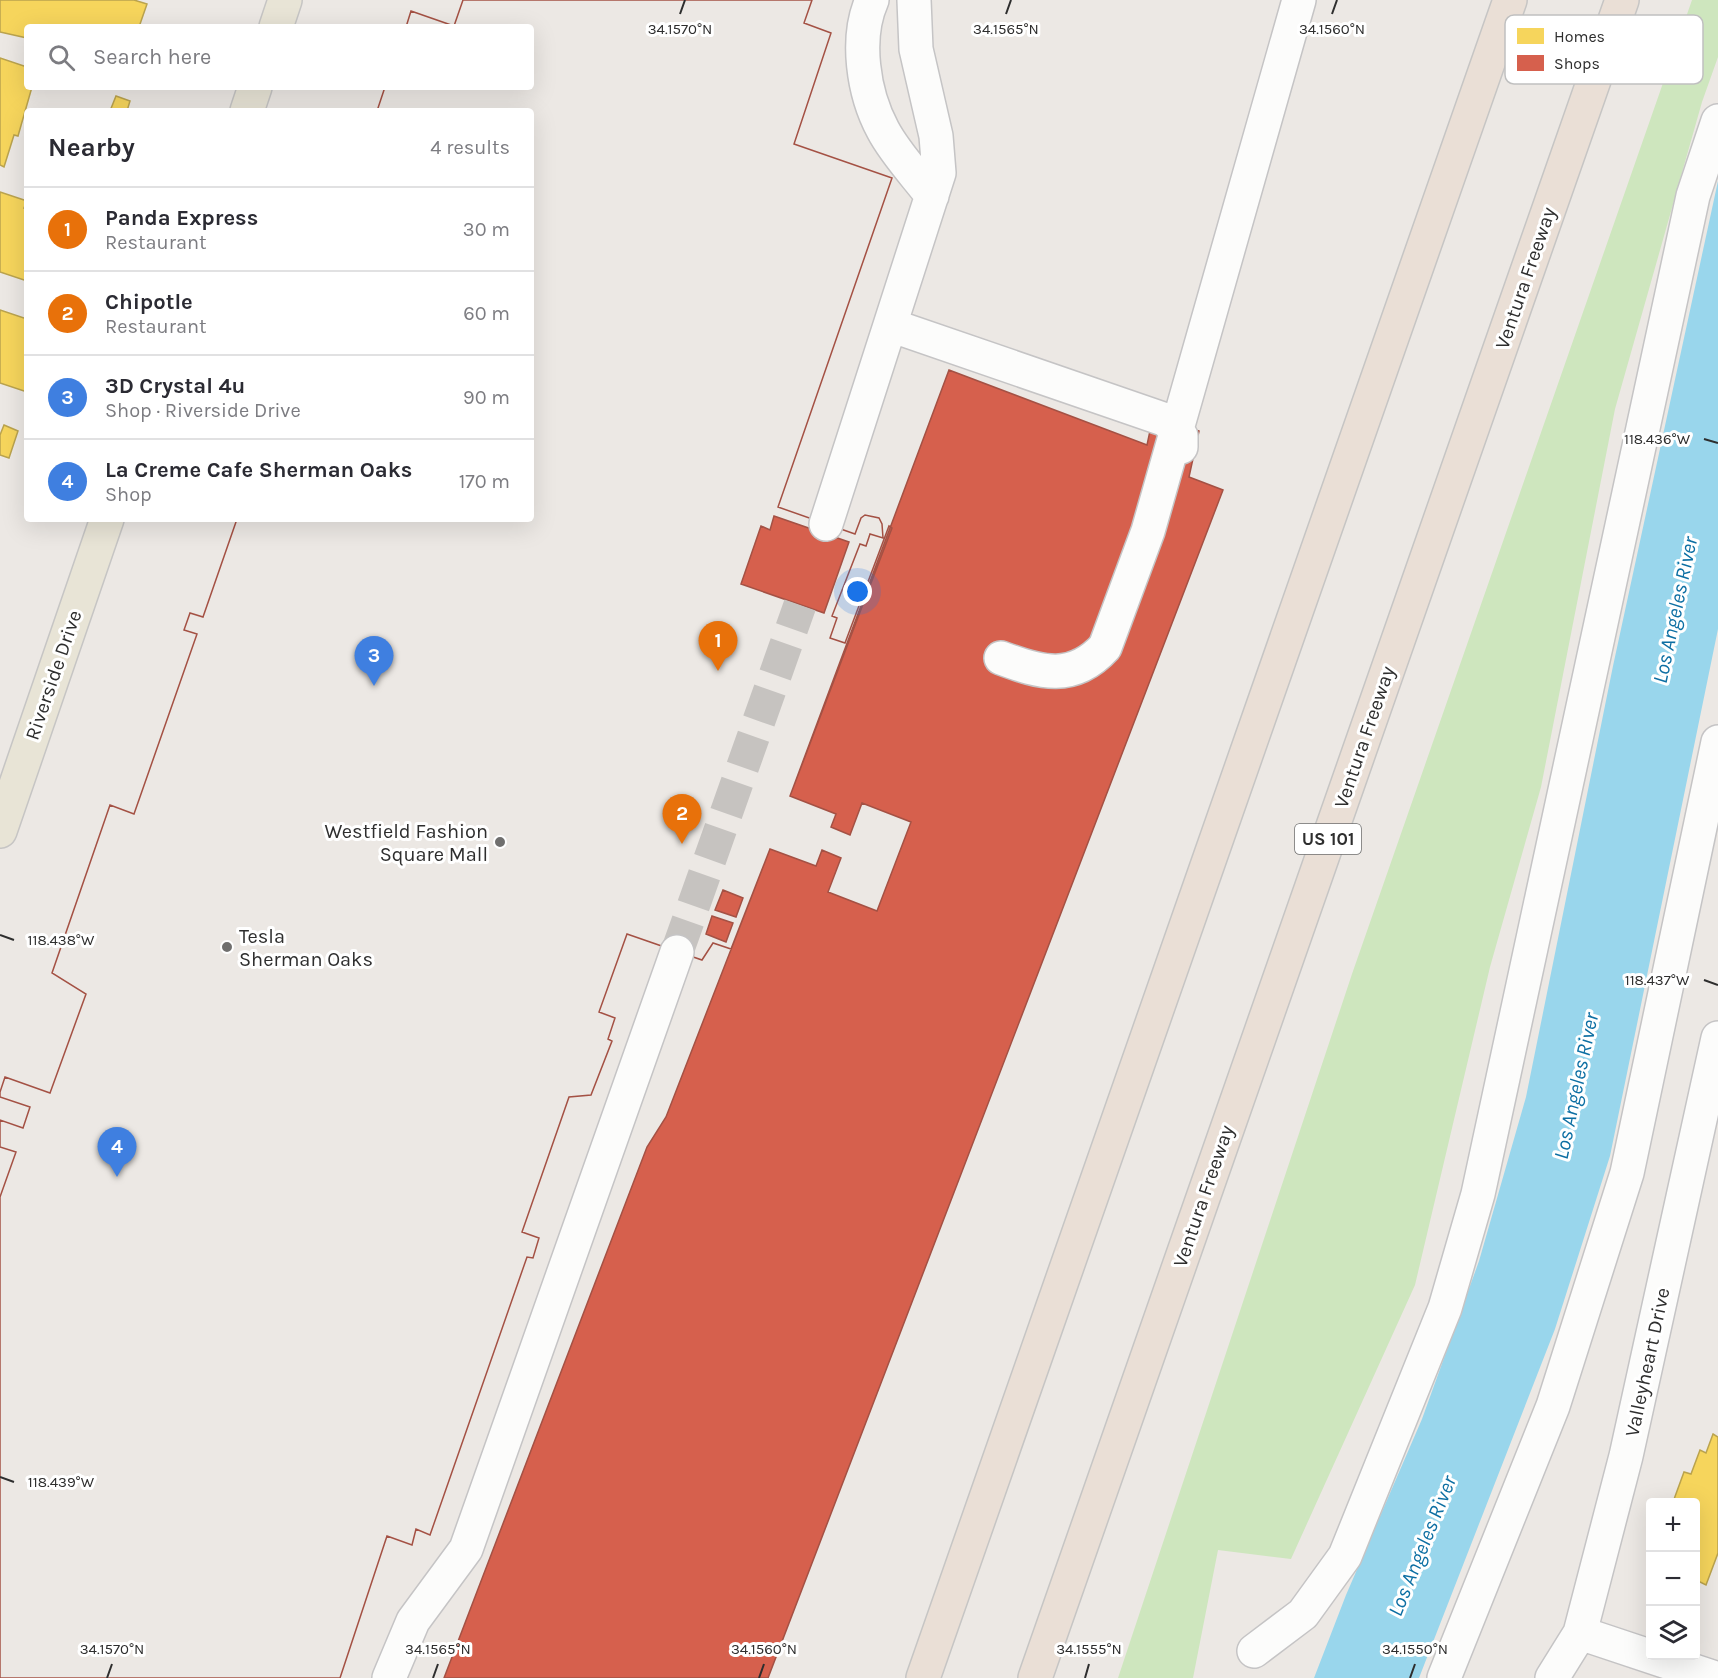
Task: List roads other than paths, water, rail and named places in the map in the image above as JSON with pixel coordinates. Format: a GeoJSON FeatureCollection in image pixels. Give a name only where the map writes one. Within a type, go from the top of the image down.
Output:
{"type":"FeatureCollection","features":[{"type":"Feature","properties":{"kind":"highway"},"geometry":{"type":"LineString","coordinates":[[923,1678],[1510,0]]}},
{"type":"Feature","properties":{"kind":"highway","name":"Ventura Freeway"},"geometry":{"type":"LineString","coordinates":[[1617,15],[1622,0]]}},
{"type":"Feature","properties":{"kind":"highway","name":"Ventura Freeway"},"geometry":{"type":"LineString","coordinates":[[1035,1678],[1593,84]]}},
{"type":"Feature","properties":{"kind":"main road"},"geometry":{"type":"LineString","coordinates":[[277,24],[285,0]]}},
{"type":"Feature","properties":{"kind":"main road"},"geometry":{"type":"LineString","coordinates":[[248,108],[254,90]]}},
{"type":"Feature","properties":{"kind":"main road","name":"Riverside Drive"},"geometry":{"type":"LineString","coordinates":[[0,831],[106,522]]}},
{"type":"Feature","properties":{"kind":"street"},"geometry":{"type":"LineString","coordinates":[[872,0],[868,10],[863,50],[867,89],[883,130],[932,196]]}},
{"type":"Feature","properties":{"kind":"street"},"geometry":{"type":"LineString","coordinates":[[826,524],[939,173],[939,154],[916,49],[914,0]]}},
{"type":"Feature","properties":{"kind":"street"},"geometry":{"type":"LineString","coordinates":[[1000,658],[1031,669],[1064,672],[1080,668],[1094,660],[1105,647],[1178,443],[1299,0]]}},
{"type":"Feature","properties":{"kind":"street"},"geometry":{"type":"LineString","coordinates":[[1254,1651],[1304,1614],[1345,1556],[1445,1308],[1478,1194],[1693,196],[1718,121]]}},
{"type":"Feature","properties":{"kind":"street"},"geometry":{"type":"LineString","coordinates":[[890,325],[1166,420],[1178,443]]}},
{"type":"Feature","properties":{"kind":"street"},"geometry":{"type":"LineString","coordinates":[[1444,1678],[1553,1406],[1627,1173],[1718,742]]}},
{"type":"Feature","properties":{"kind":"street"},"geometry":{"type":"LineString","coordinates":[[389,1678],[413,1621],[453,1570],[470,1541],[677,952]]}},
{"type":"Feature","properties":{"kind":"street","name":"Valleyheart Drive"},"geometry":{"type":"LineString","coordinates":[[1552,1678],[1580,1633],[1626,1456],[1718,1038]]}},
{"type":"Feature","properties":{"kind":"street"},"geometry":{"type":"LineString","coordinates":[[1580,1633],[1715,1678]]}},
{"type":"Feature","properties":{"kind":"water","name":"Los Angeles River"},"geometry":{"type":"Polygon","coordinates":[[[1718,181],[1718,629],[1610,1156],[1555,1329],[1419,1678],[1314,1678],[1346,1595],[1422,1419],[1479,1261],[1526,1097],[1613,666],[1718,181]]]}},
{"type":"Feature","properties":{"kind":"tunnel"},"geometry":{"type":"LineString","coordinates":[[677,952],[800,605]]}},
{"type":"Feature","properties":{"kind":"place","name":"Panda Express"},"geometry":{"type":"Point","coordinates":[718,671]}},
{"type":"Feature","properties":{"kind":"place","name":"3D Crystal 4u"},"geometry":{"type":"Point","coordinates":[374,686]}},
{"type":"Feature","properties":{"kind":"place","name":"Westfield Fashion Square Mall"},"geometry":{"type":"Point","coordinates":[500,842]}},
{"type":"Feature","properties":{"kind":"place","name":"Chipotle"},"geometry":{"type":"Point","coordinates":[682,844]}},
{"type":"Feature","properties":{"kind":"place","name":"Tesla Sherman Oaks"},"geometry":{"type":"Point","coordinates":[227,947]}},
{"type":"Feature","properties":{"kind":"place","name":"La Creme Cafe Sherman Oaks"},"geometry":{"type":"Point","coordinates":[117,1177]}}]}
